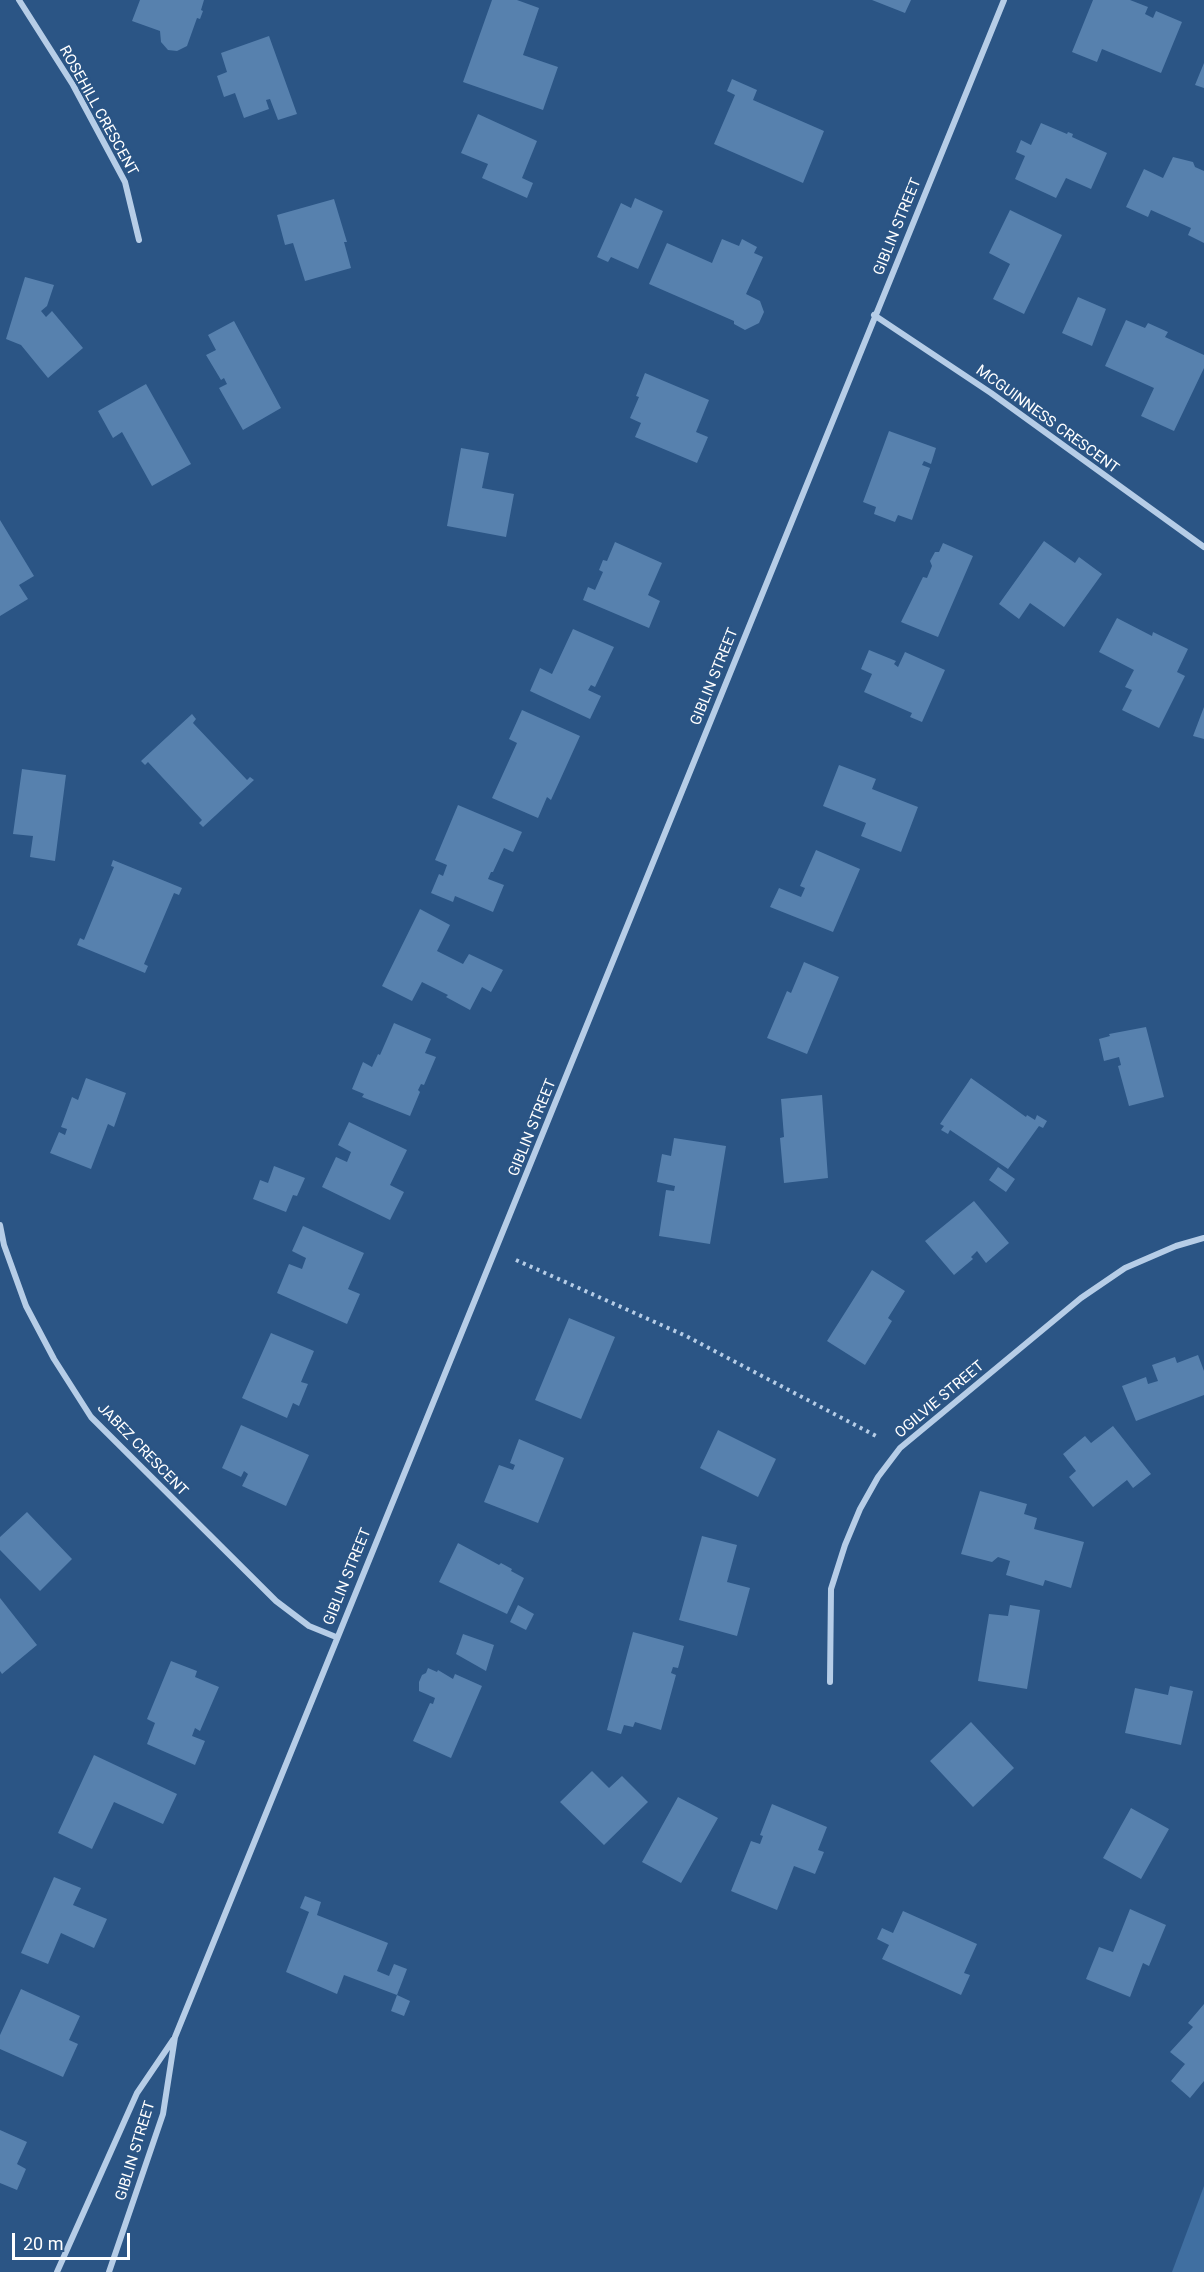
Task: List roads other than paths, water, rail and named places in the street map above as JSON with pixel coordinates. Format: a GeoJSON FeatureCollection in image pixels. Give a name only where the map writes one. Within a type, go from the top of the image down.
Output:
{"type":"FeatureCollection","features":[{"type":"Feature","properties":{"kind":"street","name":"ROSEHILL CRESCENT"},"geometry":{"type":"LineString","coordinates":[[19,0],[73,85],[125,182],[139,240]]}},
{"type":"Feature","properties":{"kind":"street","name":"GIBLIN STREET"},"geometry":{"type":"LineString","coordinates":[[109,2272],[163,2114],[175,2037],[1004,0]]}},
{"type":"Feature","properties":{"kind":"street","name":"MCGUINNESS CRESCENT"},"geometry":{"type":"LineString","coordinates":[[874,315],[991,393],[1204,547]]}},
{"type":"Feature","properties":{"kind":"street","name":"JABEZ CRESCENT"},"geometry":{"type":"LineString","coordinates":[[0,1225],[4,1245],[26,1306],[54,1359],[91,1417],[276,1601],[309,1626],[336,1638]]}},
{"type":"Feature","properties":{"kind":"street","name":"OGILVIE STREET"},"geometry":{"type":"LineString","coordinates":[[830,1682],[831,1589],[845,1545],[860,1509],[878,1477],[900,1448],[1081,1298],[1125,1268],[1176,1246],[1204,1238]]}},
{"type":"Feature","properties":{"kind":"street"},"geometry":{"type":"LineString","coordinates":[[57,2272],[137,2093],[175,2037]]}}]}
